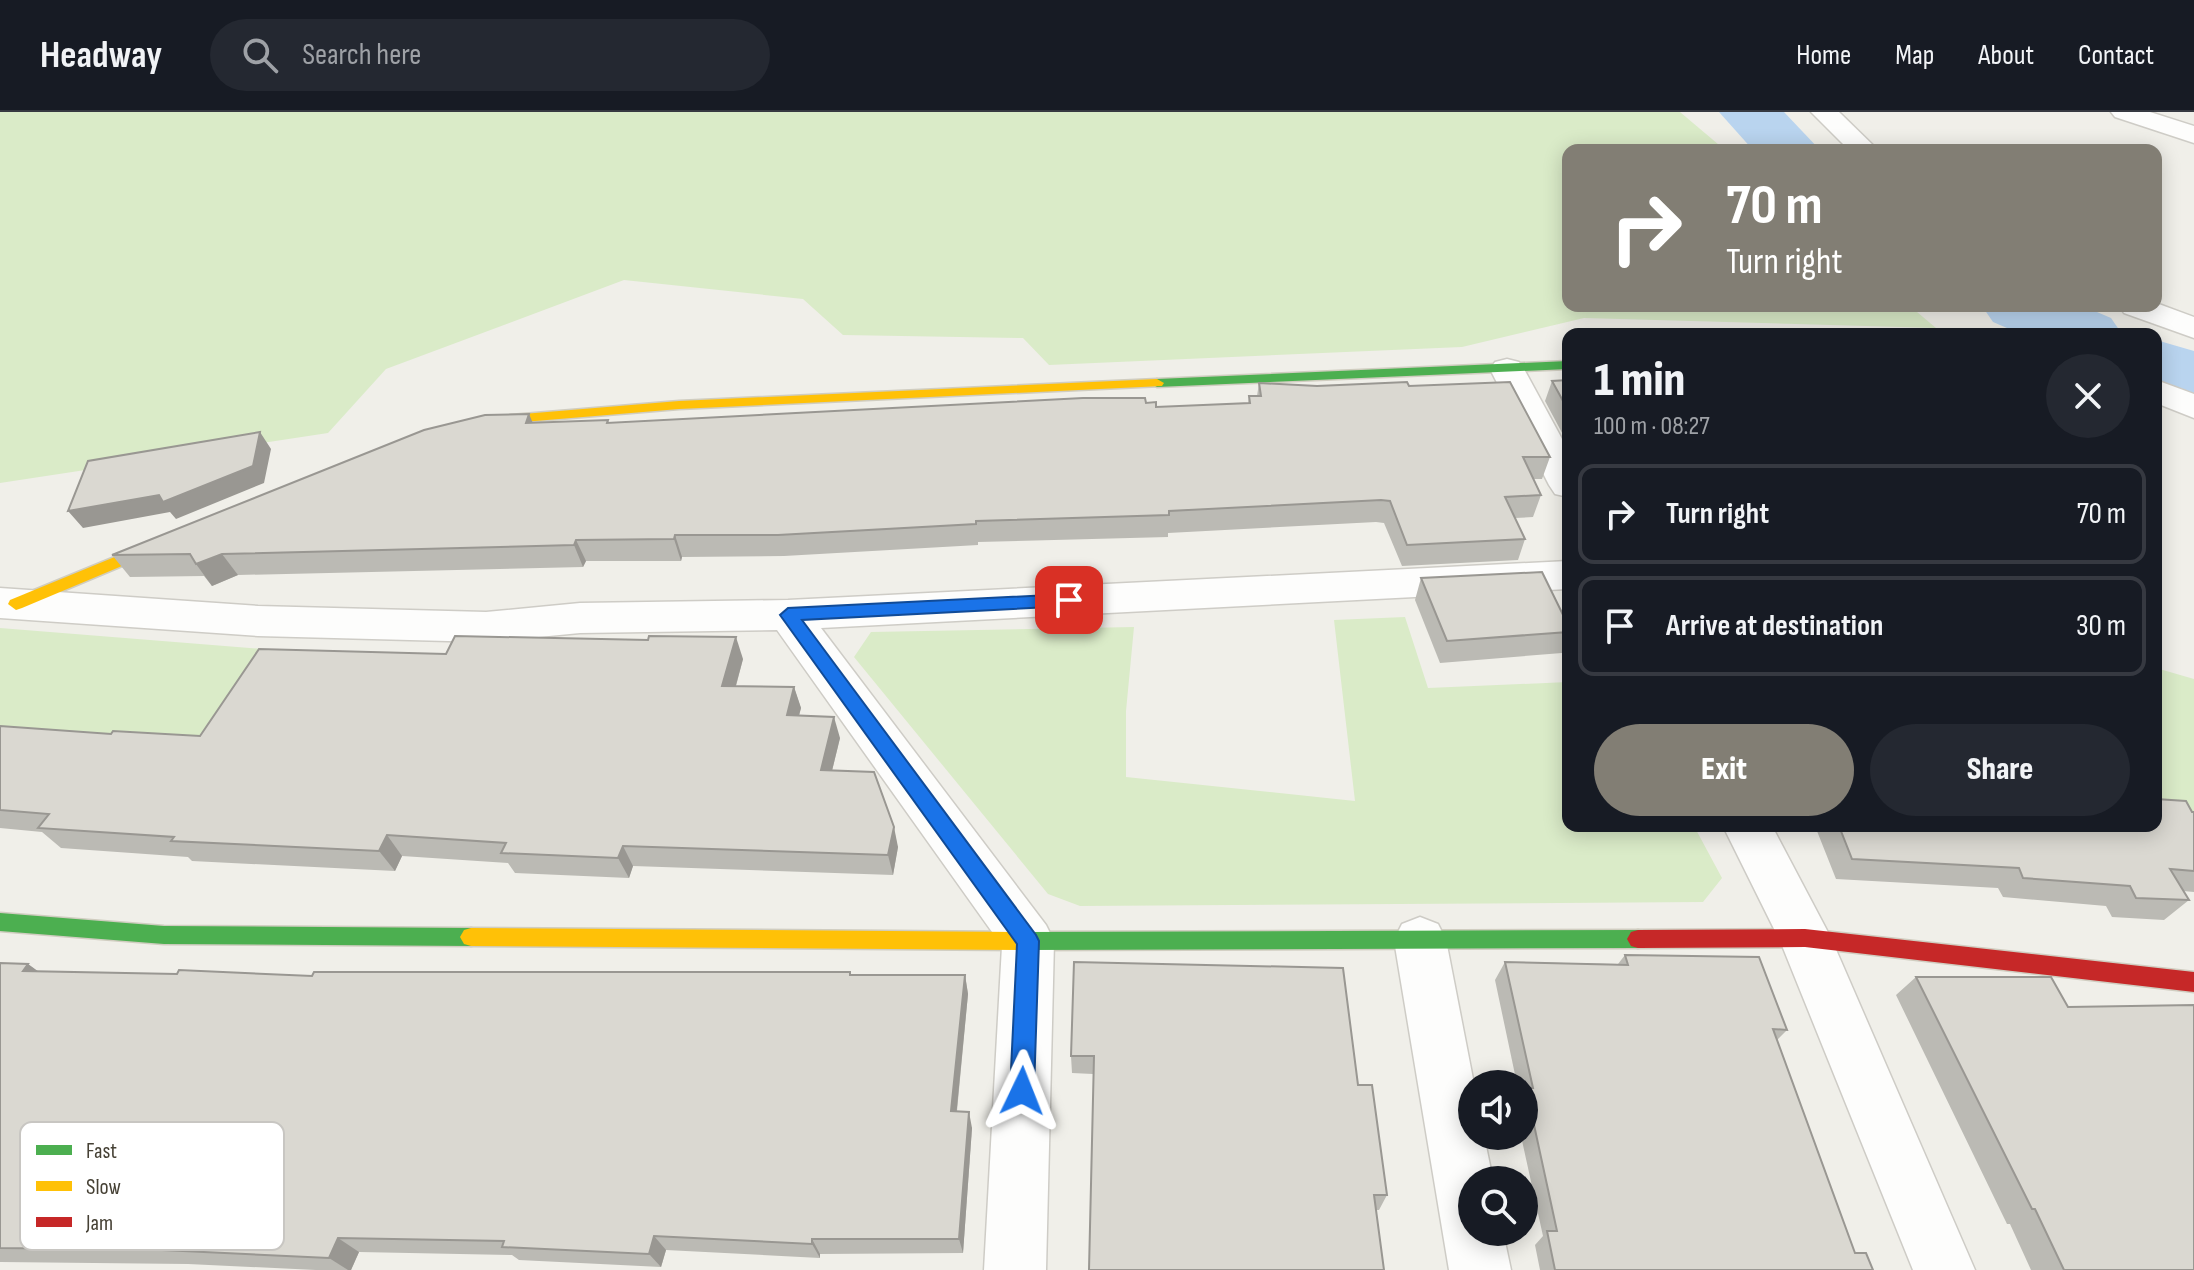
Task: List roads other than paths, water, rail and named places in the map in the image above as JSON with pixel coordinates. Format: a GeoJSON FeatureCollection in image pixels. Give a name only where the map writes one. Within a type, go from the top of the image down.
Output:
{"type":"FeatureCollection","features":[{"type":"Feature","properties":{"kind":"street"},"geometry":{"type":"LineString","coordinates":[[1824,112],[1858,144]]}},
{"type":"Feature","properties":{"kind":"street"},"geometry":{"type":"LineString","coordinates":[[2124,112],[2194,135]]}},
{"type":"Feature","properties":{"kind":"street"},"geometry":{"type":"LineString","coordinates":[[2150,312],[2194,330]]}},
{"type":"Feature","properties":{"kind":"street"},"geometry":{"type":"LineString","coordinates":[[2162,333],[2194,330]]}},
{"type":"Feature","properties":{"kind":"street"},"geometry":{"type":"LineString","coordinates":[[453,430],[511,419],[665,406],[1562,365]]}},
{"type":"Feature","properties":{"kind":"street"},"geometry":{"type":"LineString","coordinates":[[1507,369],[1562,474]]}},
{"type":"Feature","properties":{"kind":"street"},"geometry":{"type":"LineString","coordinates":[[2162,393],[2194,407]]}},
{"type":"Feature","properties":{"kind":"street"},"geometry":{"type":"LineString","coordinates":[[8,603],[191,531]]}},
{"type":"Feature","properties":{"kind":"street"},"geometry":{"type":"LineString","coordinates":[[8,603],[258,621],[486,627],[580,618],[788,615],[1562,575]]}},
{"type":"Feature","properties":{"kind":"street"},"geometry":{"type":"LineString","coordinates":[[788,615],[1028,941],[1015,1270]]}},
{"type":"Feature","properties":{"kind":"street"},"geometry":{"type":"LineString","coordinates":[[1750,832],[1805,938],[1944,1270]]}},
{"type":"Feature","properties":{"kind":"street"},"geometry":{"type":"LineString","coordinates":[[0,922],[164,935],[1028,941],[1805,938],[2194,982]]}},
{"type":"Feature","properties":{"kind":"street"},"geometry":{"type":"LineString","coordinates":[[1420,940],[1461,1166]]}},
{"type":"Feature","properties":{"kind":"street"},"geometry":{"type":"LineString","coordinates":[[1475,1246],[1480,1270]]}},
{"type":"Feature","properties":{"kind":"waterway"},"geometry":{"type":"LineString","coordinates":[[1749,112],[1783,144]]}},
{"type":"Feature","properties":{"kind":"waterway"},"geometry":{"type":"LineString","coordinates":[[2033,312],[2070,328]]}},
{"type":"Feature","properties":{"kind":"waterway"},"geometry":{"type":"LineString","coordinates":[[2162,366],[2194,382]]}}]}
